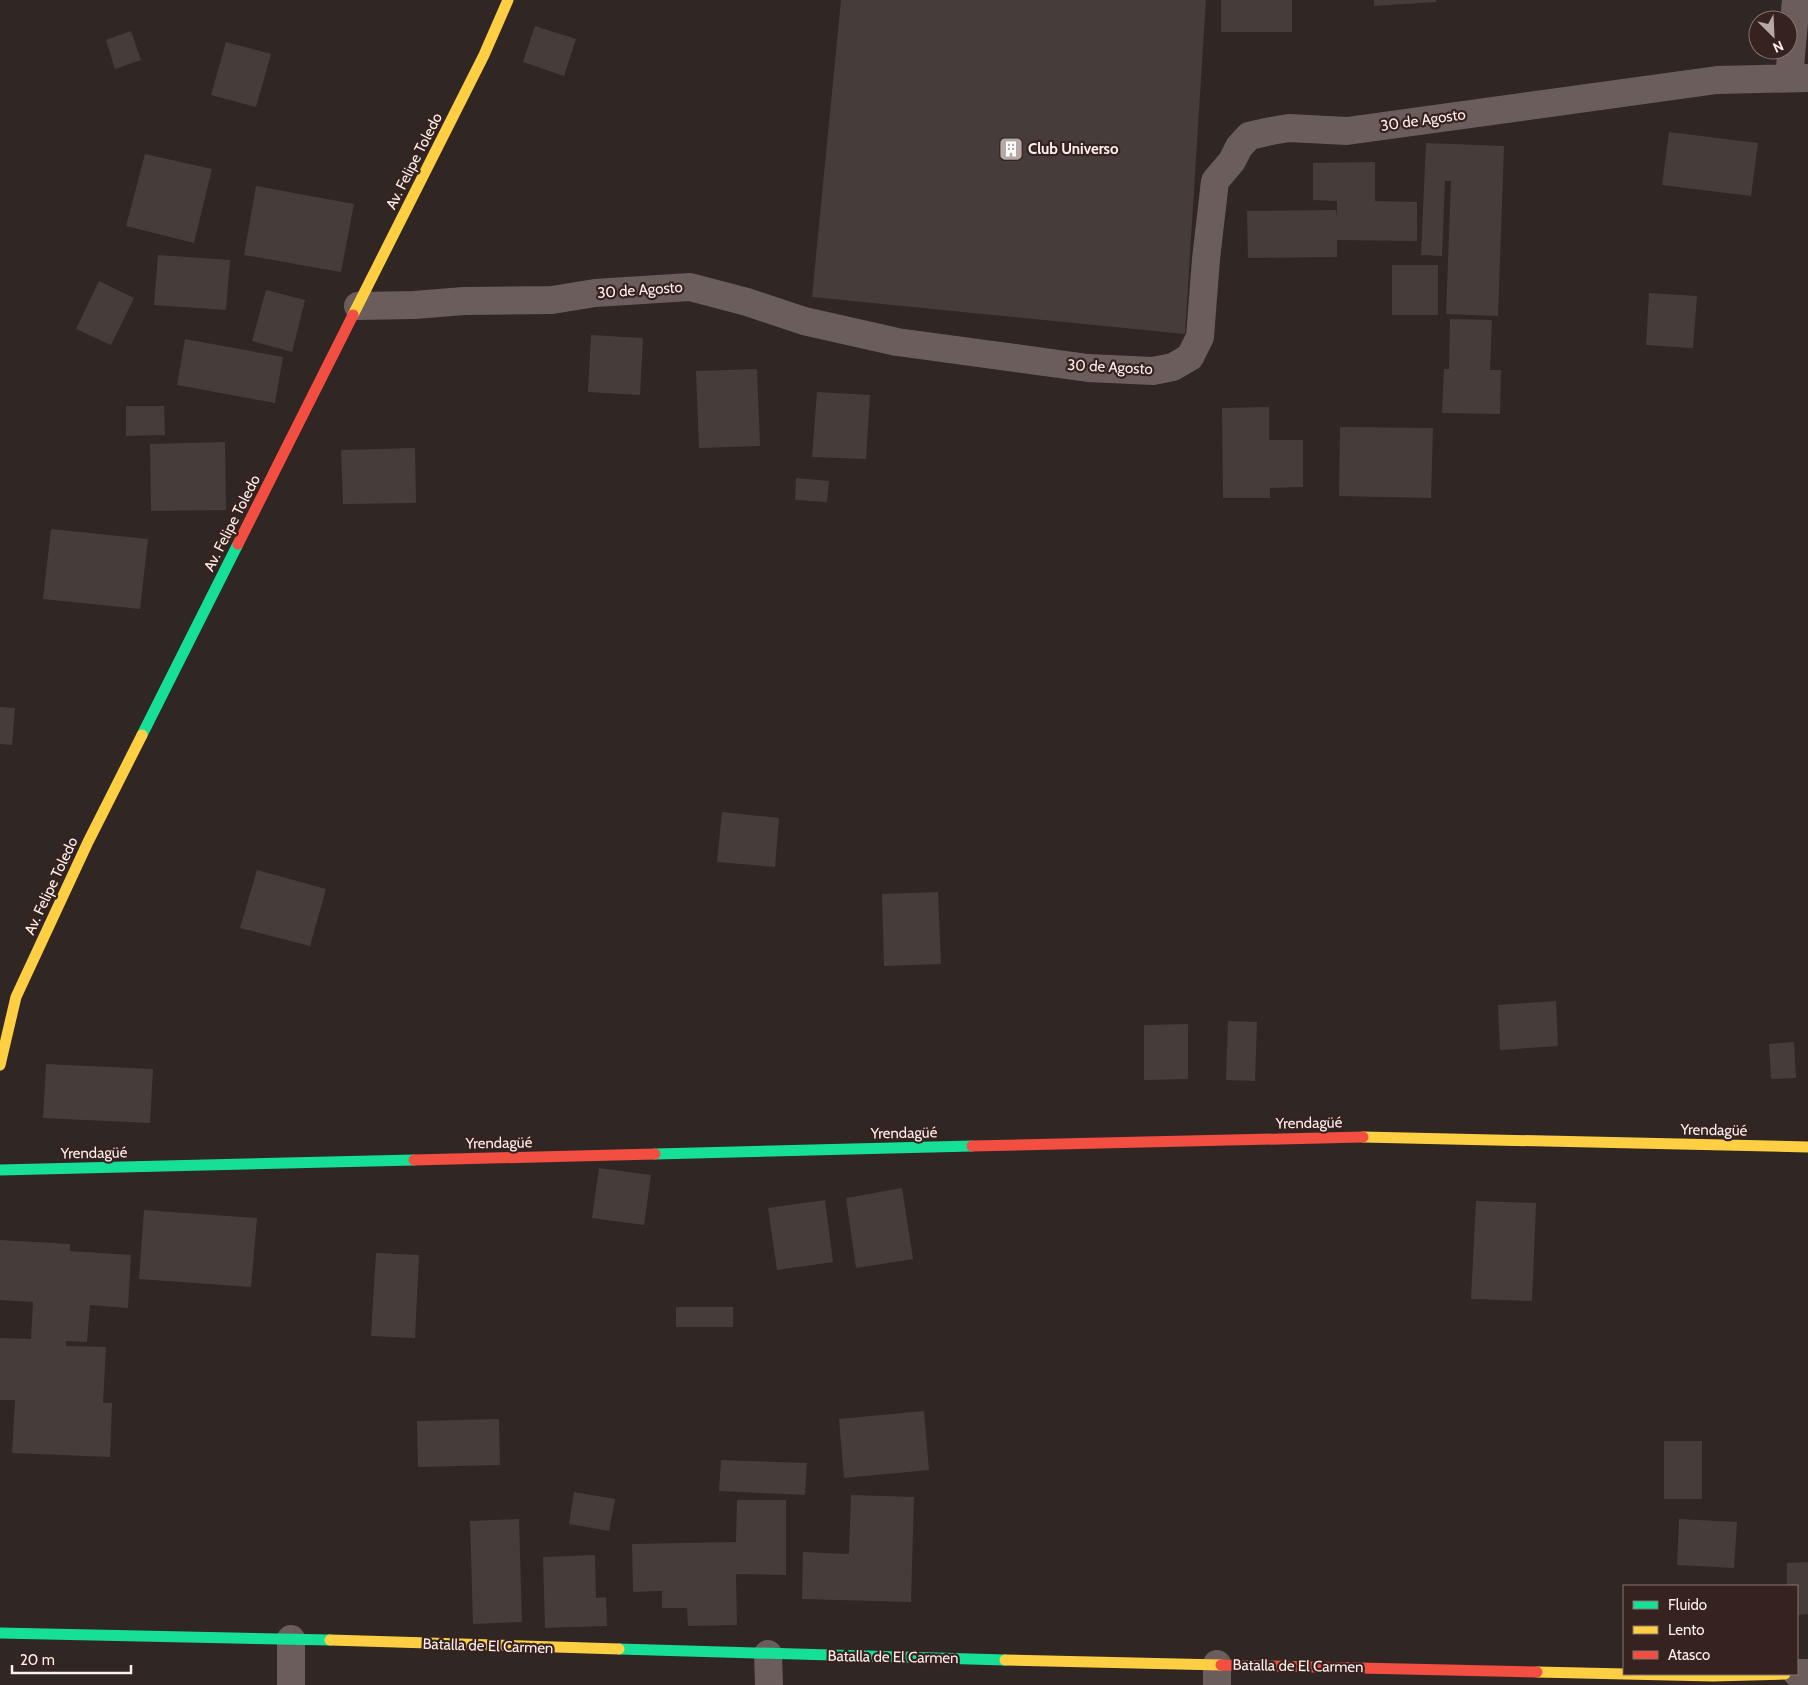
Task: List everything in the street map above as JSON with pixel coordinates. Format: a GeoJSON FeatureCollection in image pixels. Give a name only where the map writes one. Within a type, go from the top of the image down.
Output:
{"type":"FeatureCollection","features":[{"type":"Feature","properties":{"kind":"street","name":"Av. Felipe Toledo"},"geometry":{"type":"LineString","coordinates":[[0,1065],[16,997],[88,842],[484,55],[508,0]]}},
{"type":"Feature","properties":{"kind":"street"},"geometry":{"type":"LineString","coordinates":[[1796,0],[1798,78]]}},
{"type":"Feature","properties":{"kind":"street","name":"30 de Agosto"},"geometry":{"type":"LineString","coordinates":[[358,306],[414,305],[464,301],[552,300],[595,293],[690,287],[748,302],[804,322],[897,342],[1088,368],[1153,371],[1173,367],[1190,357],[1200,338],[1206,259],[1215,181],[1232,161],[1239,147],[1249,136],[1289,128],[1346,131],[1717,80],[1798,78]]}},
{"type":"Feature","properties":{"kind":"street","name":"Yrendagüé"},"geometry":{"type":"LineString","coordinates":[[0,1170],[1361,1137],[1808,1147]]}},
{"type":"Feature","properties":{"kind":"street","name":"Batalla de El Carmen"},"geometry":{"type":"LineString","coordinates":[[0,1633],[291,1639],[768,1654],[1217,1675],[1749,1675]]}},
{"type":"Feature","properties":{"kind":"street"},"geometry":{"type":"LineString","coordinates":[[291,1639],[291,1685]]}},
{"type":"Feature","properties":{"kind":"street"},"geometry":{"type":"LineString","coordinates":[[768,1654],[769,1685]]}},
{"type":"Feature","properties":{"kind":"building","name":"Club Universo"},"geometry":{"type":"Polygon","coordinates":[[[841,0],[1206,0],[1185,334],[812,297],[841,0]]]}},
{"type":"Feature","properties":{"kind":"building"},"geometry":{"type":"Polygon","coordinates":[[[1221,0],[1292,0],[1292,32],[1221,32],[1221,0]]]}},
{"type":"Feature","properties":{"kind":"building"},"geometry":{"type":"Polygon","coordinates":[[[1374,0],[1436,0],[1436,2],[1374,6],[1374,0]]]}},
{"type":"Feature","properties":{"kind":"building"},"geometry":{"type":"Polygon","coordinates":[[[535,26],[576,39],[564,76],[523,62],[535,26]]]}},
{"type":"Feature","properties":{"kind":"building"},"geometry":{"type":"Polygon","coordinates":[[[131,31],[141,60],[115,69],[106,40],[131,31]]]}},
{"type":"Feature","properties":{"kind":"building"},"geometry":{"type":"Polygon","coordinates":[[[226,42],[271,54],[256,107],[211,95],[226,42]]]}},
{"type":"Feature","properties":{"kind":"building"},"geometry":{"type":"Polygon","coordinates":[[[1669,132],[1758,143],[1751,196],[1662,185],[1669,132]]]}},
{"type":"Feature","properties":{"kind":"building"},"geometry":{"type":"Polygon","coordinates":[[[1426,143],[1504,146],[1498,316],[1446,314],[1451,181],[1445,181],[1442,256],[1421,255],[1426,143]]]}},
{"type":"Feature","properties":{"kind":"building"},"geometry":{"type":"Polygon","coordinates":[[[145,154],[212,169],[194,243],[126,226],[145,154]]]}},
{"type":"Feature","properties":{"kind":"building"},"geometry":{"type":"Polygon","coordinates":[[[1375,162],[1375,201],[1417,202],[1417,241],[1337,240],[1337,257],[1248,258],[1247,211],[1336,210],[1337,216],[1337,201],[1313,200],[1313,163],[1375,162]]]}},
{"type":"Feature","properties":{"kind":"building"},"geometry":{"type":"Polygon","coordinates":[[[256,186],[354,204],[341,272],[244,255],[256,186]]]}},
{"type":"Feature","properties":{"kind":"building"},"geometry":{"type":"Polygon","coordinates":[[[158,255],[230,260],[226,310],[154,305],[158,255]]]}},
{"type":"Feature","properties":{"kind":"building"},"geometry":{"type":"Polygon","coordinates":[[[1392,265],[1438,265],[1438,315],[1392,315],[1392,265]]]}},
{"type":"Feature","properties":{"kind":"building"},"geometry":{"type":"Polygon","coordinates":[[[99,281],[134,298],[111,345],[76,329],[99,281]]]}},
{"type":"Feature","properties":{"kind":"building"},"geometry":{"type":"Polygon","coordinates":[[[266,290],[305,300],[292,352],[252,341],[266,290]]]}},
{"type":"Feature","properties":{"kind":"building"},"geometry":{"type":"Polygon","coordinates":[[[1649,293],[1697,296],[1693,348],[1646,345],[1649,293]]]}},
{"type":"Feature","properties":{"kind":"building"},"geometry":{"type":"Polygon","coordinates":[[[1450,319],[1492,320],[1490,370],[1501,370],[1500,414],[1442,413],[1444,369],[1449,369],[1450,319]]]}},
{"type":"Feature","properties":{"kind":"building"},"geometry":{"type":"Polygon","coordinates":[[[591,335],[643,338],[640,395],[588,392],[591,335]]]}},
{"type":"Feature","properties":{"kind":"building"},"geometry":{"type":"Polygon","coordinates":[[[185,339],[283,357],[275,403],[177,385],[185,339]]]}},
{"type":"Feature","properties":{"kind":"building"},"geometry":{"type":"Polygon","coordinates":[[[757,369],[760,446],[699,448],[696,371],[757,369]]]}},
{"type":"Feature","properties":{"kind":"building"},"geometry":{"type":"Polygon","coordinates":[[[817,392],[870,395],[866,459],[812,457],[817,392]]]}},
{"type":"Feature","properties":{"kind":"building"},"geometry":{"type":"Polygon","coordinates":[[[126,406],[164,406],[165,435],[126,436],[126,406]]]}},
{"type":"Feature","properties":{"kind":"building"},"geometry":{"type":"Polygon","coordinates":[[[1269,407],[1269,440],[1303,440],[1303,487],[1270,488],[1270,498],[1223,498],[1222,408],[1269,407]]]}},
{"type":"Feature","properties":{"kind":"building"},"geometry":{"type":"Polygon","coordinates":[[[1340,427],[1433,428],[1431,498],[1339,496],[1340,427]]]}},
{"type":"Feature","properties":{"kind":"building"},"geometry":{"type":"Polygon","coordinates":[[[225,442],[226,510],[151,511],[150,444],[225,442]]]}},
{"type":"Feature","properties":{"kind":"building"},"geometry":{"type":"Polygon","coordinates":[[[415,448],[416,503],[343,504],[341,450],[415,448]]]}},
{"type":"Feature","properties":{"kind":"building"},"geometry":{"type":"Polygon","coordinates":[[[796,478],[829,481],[827,502],[795,500],[796,478]]]}},
{"type":"Feature","properties":{"kind":"building"},"geometry":{"type":"Polygon","coordinates":[[[51,529],[148,539],[140,609],[43,599],[51,529]]]}},
{"type":"Feature","properties":{"kind":"building"},"geometry":{"type":"Polygon","coordinates":[[[0,707],[15,708],[12,745],[0,744],[0,707]]]}},
{"type":"Feature","properties":{"kind":"building"},"geometry":{"type":"Polygon","coordinates":[[[722,812],[779,818],[775,867],[717,862],[722,812]]]}},
{"type":"Feature","properties":{"kind":"building"},"geometry":{"type":"Polygon","coordinates":[[[257,870],[326,889],[310,946],[240,928],[257,870]]]}},
{"type":"Feature","properties":{"kind":"building"},"geometry":{"type":"Polygon","coordinates":[[[938,892],[941,964],[884,966],[882,894],[938,892]]]}},
{"type":"Feature","properties":{"kind":"building"},"geometry":{"type":"Polygon","coordinates":[[[1556,1001],[1558,1046],[1500,1050],[1498,1005],[1556,1001]]]}},
{"type":"Feature","properties":{"kind":"building"},"geometry":{"type":"Polygon","coordinates":[[[1228,1021],[1257,1022],[1255,1081],[1226,1080],[1228,1021]]]}},
{"type":"Feature","properties":{"kind":"building"},"geometry":{"type":"Polygon","coordinates":[[[1188,1024],[1188,1079],[1144,1080],[1144,1025],[1188,1024]]]}},
{"type":"Feature","properties":{"kind":"building"},"geometry":{"type":"Polygon","coordinates":[[[1794,1042],[1796,1078],[1771,1079],[1769,1044],[1794,1042]]]}},
{"type":"Feature","properties":{"kind":"building"},"geometry":{"type":"Polygon","coordinates":[[[46,1064],[153,1069],[150,1123],[43,1118],[46,1064]]]}},
{"type":"Feature","properties":{"kind":"building"},"geometry":{"type":"Polygon","coordinates":[[[599,1168],[651,1175],[644,1225],[592,1218],[599,1168]]]}},
{"type":"Feature","properties":{"kind":"building"},"geometry":{"type":"Polygon","coordinates":[[[902,1188],[913,1259],[856,1268],[846,1198],[902,1188]]]}},
{"type":"Feature","properties":{"kind":"building"},"geometry":{"type":"Polygon","coordinates":[[[825,1200],[833,1262],[777,1270],[768,1208],[825,1200]]]}},
{"type":"Feature","properties":{"kind":"building"},"geometry":{"type":"Polygon","coordinates":[[[1476,1201],[1536,1203],[1532,1301],[1471,1299],[1476,1201]]]}},
{"type":"Feature","properties":{"kind":"building"},"geometry":{"type":"Polygon","coordinates":[[[144,1210],[257,1218],[251,1287],[139,1279],[144,1210]]]}},
{"type":"Feature","properties":{"kind":"building"},"geometry":{"type":"Polygon","coordinates":[[[0,1240],[70,1244],[70,1251],[131,1255],[128,1308],[90,1305],[87,1342],[66,1341],[66,1346],[106,1347],[103,1403],[112,1403],[110,1457],[12,1453],[15,1400],[0,1400],[0,1338],[31,1339],[33,1302],[0,1300],[0,1240]]]}},
{"type":"Feature","properties":{"kind":"building"},"geometry":{"type":"Polygon","coordinates":[[[376,1253],[419,1255],[415,1338],[371,1336],[376,1253]]]}},
{"type":"Feature","properties":{"kind":"building"},"geometry":{"type":"Polygon","coordinates":[[[676,1307],[733,1307],[733,1327],[676,1327],[676,1307]]]}},
{"type":"Feature","properties":{"kind":"building"},"geometry":{"type":"Polygon","coordinates":[[[924,1411],[929,1470],[844,1478],[839,1419],[924,1411]]]}},
{"type":"Feature","properties":{"kind":"building"},"geometry":{"type":"Polygon","coordinates":[[[499,1419],[500,1465],[418,1467],[417,1421],[499,1419]]]}},
{"type":"Feature","properties":{"kind":"building"},"geometry":{"type":"Polygon","coordinates":[[[1664,1441],[1702,1441],[1702,1499],[1664,1499],[1664,1441]]]}},
{"type":"Feature","properties":{"kind":"building"},"geometry":{"type":"Polygon","coordinates":[[[721,1460],[807,1463],[805,1495],[719,1491],[721,1460]]]}},
{"type":"Feature","properties":{"kind":"building"},"geometry":{"type":"Polygon","coordinates":[[[574,1492],[615,1499],[609,1531],[569,1524],[574,1492]]]}},
{"type":"Feature","properties":{"kind":"building"},"geometry":{"type":"Polygon","coordinates":[[[851,1495],[914,1497],[911,1602],[802,1599],[803,1552],[849,1554],[851,1495]]]}},
{"type":"Feature","properties":{"kind":"building"},"geometry":{"type":"Polygon","coordinates":[[[737,1500],[786,1500],[786,1575],[736,1574],[737,1625],[688,1626],[687,1608],[662,1608],[662,1591],[633,1592],[632,1544],[736,1542],[737,1500]]]}},
{"type":"Feature","properties":{"kind":"building"},"geometry":{"type":"Polygon","coordinates":[[[519,1519],[522,1622],[473,1624],[470,1521],[519,1519]]]}},
{"type":"Feature","properties":{"kind":"building"},"geometry":{"type":"Polygon","coordinates":[[[1679,1519],[1737,1522],[1734,1568],[1677,1565],[1679,1519]]]}},
{"type":"Feature","properties":{"kind":"building"},"geometry":{"type":"Polygon","coordinates":[[[595,1555],[596,1598],[606,1597],[607,1626],[545,1628],[543,1557],[595,1555]]]}},
{"type":"Feature","properties":{"kind":"building"},"geometry":{"type":"Polygon","coordinates":[[[1808,1562],[1808,1614],[1798,1615],[1798,1585],[1787,1585],[1787,1563],[1808,1562]]]}},
{"type":"Feature","properties":{"kind":"traffic: fast"},"geometry":{"type":"LineString","coordinates":[[142,735],[238,544]]}},
{"type":"Feature","properties":{"kind":"traffic: fast"},"geometry":{"type":"LineString","coordinates":[[655,1154],[972,1146]]}},
{"type":"Feature","properties":{"kind":"traffic: fast"},"geometry":{"type":"LineString","coordinates":[[0,1170],[414,1160]]}},
{"type":"Feature","properties":{"kind":"traffic: fast"},"geometry":{"type":"LineString","coordinates":[[0,1633],[330,1640]]}},
{"type":"Feature","properties":{"kind":"traffic: fast"},"geometry":{"type":"LineString","coordinates":[[619,1649],[1005,1660]]}},
{"type":"Feature","properties":{"kind":"traffic: slow"},"geometry":{"type":"LineString","coordinates":[[353,315],[484,55],[508,0]]}},
{"type":"Feature","properties":{"kind":"traffic: slow"},"geometry":{"type":"LineString","coordinates":[[0,1065],[16,997],[88,842],[142,735]]}},
{"type":"Feature","properties":{"kind":"traffic: slow"},"geometry":{"type":"LineString","coordinates":[[1363,1137],[1808,1147]]}},
{"type":"Feature","properties":{"kind":"traffic: slow"},"geometry":{"type":"LineString","coordinates":[[330,1640],[619,1649]]}},
{"type":"Feature","properties":{"kind":"traffic: slow"},"geometry":{"type":"LineString","coordinates":[[1005,1660],[1221,1665]]}},
{"type":"Feature","properties":{"kind":"traffic: slow"},"geometry":{"type":"LineString","coordinates":[[1537,1672],[1623,1674]]}},
{"type":"Feature","properties":{"kind":"traffic: slow"},"geometry":{"type":"LineString","coordinates":[[1669,1675],[1749,1675]]}},
{"type":"Feature","properties":{"kind":"traffic: jam"},"geometry":{"type":"LineString","coordinates":[[238,544],[353,315]]}},
{"type":"Feature","properties":{"kind":"traffic: jam"},"geometry":{"type":"LineString","coordinates":[[972,1146],[1363,1137]]}},
{"type":"Feature","properties":{"kind":"traffic: jam"},"geometry":{"type":"LineString","coordinates":[[414,1160],[655,1154]]}},
{"type":"Feature","properties":{"kind":"traffic: jam"},"geometry":{"type":"LineString","coordinates":[[1221,1665],[1537,1672]]}},
{"type":"Feature","properties":{"kind":"place","name":"Club Universo"},"geometry":{"type":"Point","coordinates":[1011,149]}}]}
